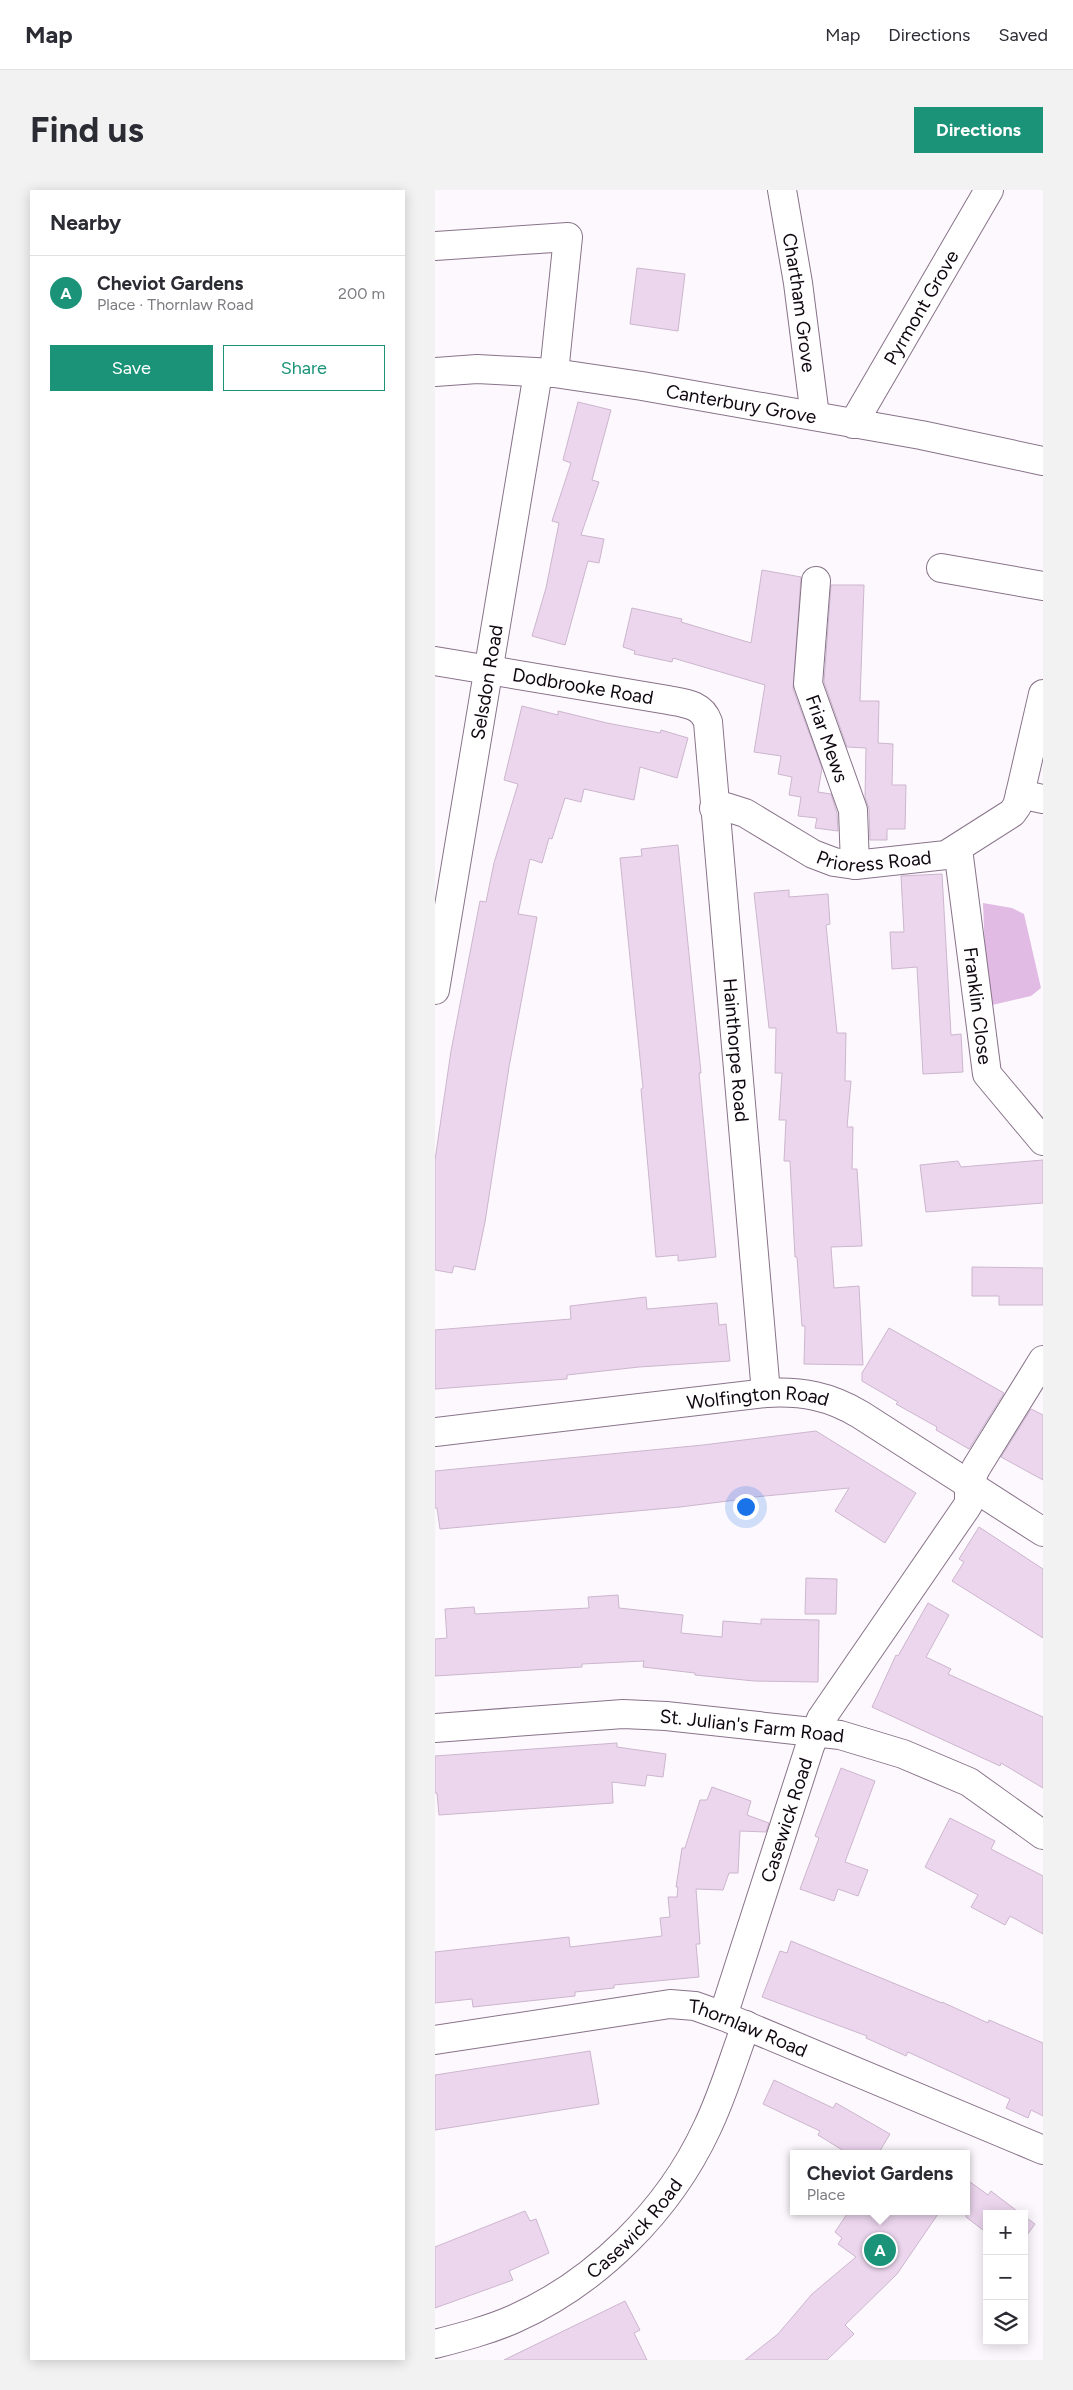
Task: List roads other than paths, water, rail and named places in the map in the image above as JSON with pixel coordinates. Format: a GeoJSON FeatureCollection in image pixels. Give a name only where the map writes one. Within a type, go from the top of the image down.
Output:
{"type":"FeatureCollection","features":[{"type":"Feature","properties":{"kind":"street","name":"Chartham Grove"},"geometry":{"type":"LineString","coordinates":[[782,190],[798,283],[815,416]]}},
{"type":"Feature","properties":{"kind":"street","name":"Pyrmont Grove"},"geometry":{"type":"LineString","coordinates":[[853,424],[989,190]]}},
{"type":"Feature","properties":{"kind":"street","name":"Selsdon Road"},"geometry":{"type":"LineString","coordinates":[[435,246],[568,237],[545,373],[489,670],[435,990]]}},
{"type":"Feature","properties":{"kind":"street","name":"Canterbury Grove"},"geometry":{"type":"LineString","coordinates":[[435,372],[477,369],[545,373],[815,416],[921,435],[1043,461]]}},
{"type":"Feature","properties":{"kind":"street"},"geometry":{"type":"LineString","coordinates":[[941,568],[1043,586]]}},
{"type":"Feature","properties":{"kind":"street","name":"Friar Mews"},"geometry":{"type":"LineString","coordinates":[[816,581],[808,684],[853,810],[855,865]]}},
{"type":"Feature","properties":{"kind":"street","name":"Dodbrooke Road"},"geometry":{"type":"LineString","coordinates":[[435,661],[668,700],[701,710]]}},
{"type":"Feature","properties":{"kind":"street","name":"Prioress Road"},"geometry":{"type":"LineString","coordinates":[[714,808],[726,807],[745,813],[813,854],[834,862],[855,865],[946,855],[1011,814],[1017,806],[1032,796],[1043,694]]}},
{"type":"Feature","properties":{"kind":"street","name":"Hainthorpe Road"},"geometry":{"type":"LineString","coordinates":[[701,710],[708,722],[765,1393]]}},
{"type":"Feature","properties":{"kind":"street","name":"Franklin Close"},"geometry":{"type":"LineString","coordinates":[[958,849],[987,1074],[1043,1140]]}},
{"type":"Feature","properties":{"kind":"street"},"geometry":{"type":"LineString","coordinates":[[969,1484],[1043,1360]]}},
{"type":"Feature","properties":{"kind":"street","name":"Wolfington Road"},"geometry":{"type":"LineString","coordinates":[[435,1432],[765,1393],[803,1393],[839,1402],[1043,1532]]}},
{"type":"Feature","properties":{"kind":"street","name":"Casewick Road"},"geometry":{"type":"LineString","coordinates":[[435,2344],[491,2329],[540,2306],[585,2277],[628,2239],[662,2200],[693,2155],[717,2104],[734,2021],[815,1732],[830,1705],[966,1508],[969,1503],[969,1484]]}},
{"type":"Feature","properties":{"kind":"street","name":"St. Julian's Farm Road"},"geometry":{"type":"LineString","coordinates":[[435,1728],[623,1714],[841,1735],[884,1748],[962,1778],[989,1795],[1043,1835]]}},
{"type":"Feature","properties":{"kind":"street","name":"Thornlaw Road"},"geometry":{"type":"LineString","coordinates":[[435,2040],[670,2004],[695,2006],[1043,2150]]}},
{"type":"Feature","properties":{"kind":"place","name":"Cheviot Gardens"},"geometry":{"type":"Point","coordinates":[880,2250]}}]}
